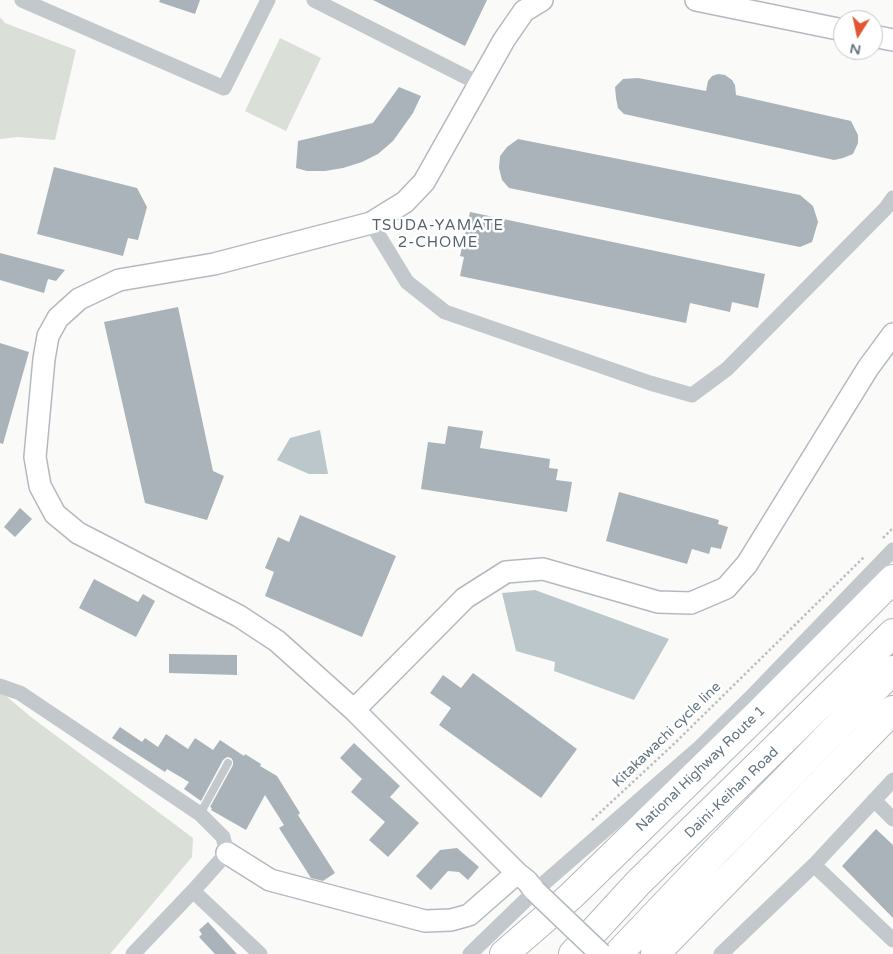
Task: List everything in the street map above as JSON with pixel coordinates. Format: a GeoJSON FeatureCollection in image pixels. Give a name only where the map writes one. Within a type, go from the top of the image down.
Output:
{"type":"FeatureCollection","features":[{"type":"Feature","properties":{"kind":"highway","name":"National Highway Route 1"},"geometry":{"type":"LineString","coordinates":[[504,954],[570,896],[759,713],[893,579]]}},
{"type":"Feature","properties":{"kind":"highway","name":"Daini-Keihan Road"},"geometry":{"type":"LineString","coordinates":[[572,954],[638,884],[893,633]]}},
{"type":"Feature","properties":{"kind":"highway","name":"Daini-Keihan Road"},"geometry":{"type":"LineString","coordinates":[[618,954],[893,670]]}},
{"type":"Feature","properties":{"kind":"highway"},"geometry":{"type":"LineString","coordinates":[[655,954],[893,710]]}},
{"type":"Feature","properties":{"kind":"highway"},"geometry":{"type":"LineString","coordinates":[[551,954],[638,884]]}},
{"type":"Feature","properties":{"kind":"highway"},"geometry":{"type":"LineString","coordinates":[[628,954],[680,889]]}},
{"type":"Feature","properties":{"kind":"street"},"geometry":{"type":"LineString","coordinates":[[22,0],[224,88],[268,0]]}},
{"type":"Feature","properties":{"kind":"street"},"geometry":{"type":"LineString","coordinates":[[314,0],[480,84]]}},
{"type":"Feature","properties":{"kind":"street"},"geometry":{"type":"LineString","coordinates":[[542,0],[524,11],[504,40],[424,182],[405,202],[371,223],[214,264],[119,280],[79,299],[58,318],[48,336],[44,358],[35,457],[40,486],[55,514],[78,534],[239,616],[277,641],[354,710],[535,891],[601,954]]}},
{"type":"Feature","properties":{"kind":"street"},"geometry":{"type":"LineString","coordinates":[[696,0],[833,28]]}},
{"type":"Feature","properties":{"kind":"street"},"geometry":{"type":"LineString","coordinates":[[371,223],[406,282],[444,312],[650,383],[692,395],[727,369],[886,208],[893,198]]}},
{"type":"Feature","properties":{"kind":"street"},"geometry":{"type":"LineString","coordinates":[[354,710],[465,598],[506,572],[543,569],[658,602],[692,603],[726,588],[747,564],[868,368],[893,334]]}},
{"type":"Feature","properties":{"kind":"street"},"geometry":{"type":"LineString","coordinates":[[470,954],[535,891],[698,749],[755,694],[893,550]]}},
{"type":"Feature","properties":{"kind":"street"},"geometry":{"type":"LineString","coordinates":[[0,686],[20,693],[200,814],[223,837],[227,854],[270,880],[425,921],[451,920],[469,915],[517,873]]}},
{"type":"Feature","properties":{"kind":"street"},"geometry":{"type":"LineString","coordinates":[[721,954],[814,865],[893,780]]}},
{"type":"Feature","properties":{"kind":"street"},"geometry":{"type":"LineString","coordinates":[[874,800],[893,818]]}},
{"type":"Feature","properties":{"kind":"street"},"geometry":{"type":"LineString","coordinates":[[133,954],[227,854]]}},
{"type":"Feature","properties":{"kind":"street"},"geometry":{"type":"LineString","coordinates":[[814,865],[893,940]]}},
{"type":"Feature","properties":{"kind":"street"},"geometry":{"type":"LineString","coordinates":[[193,891],[260,954]]}},
{"type":"Feature","properties":{"kind":"lane"},"geometry":{"type":"LineString","coordinates":[[200,814],[228,763]]}},
{"type":"Feature","properties":{"kind":"path"},"geometry":{"type":"LineString","coordinates":[[882,540],[893,528]]}},
{"type":"Feature","properties":{"kind":"path","name":"Kitakawachi cycle line"},"geometry":{"type":"LineString","coordinates":[[591,821],[676,742],[869,552]]}},
{"type":"Feature","properties":{"kind":"shaded area"},"geometry":{"type":"Polygon","coordinates":[[[0,17],[5,23],[76,50],[55,140],[18,137],[0,139],[0,17]]]}},
{"type":"Feature","properties":{"kind":"shaded area"},"geometry":{"type":"Polygon","coordinates":[[[280,38],[321,58],[286,131],[245,111],[280,38]]]}},
{"type":"Feature","properties":{"kind":"shaded area"},"geometry":{"type":"Polygon","coordinates":[[[320,430],[328,474],[309,474],[277,460],[290,438],[320,430]]]}},
{"type":"Feature","properties":{"kind":"shaded area"},"geometry":{"type":"Polygon","coordinates":[[[535,590],[669,639],[634,700],[554,671],[555,662],[516,651],[502,593],[535,590]]]}},
{"type":"Feature","properties":{"kind":"shaded area"},"geometry":{"type":"Polygon","coordinates":[[[0,691],[31,717],[193,838],[192,857],[110,954],[0,954],[0,691]]]}},
{"type":"Feature","properties":{"kind":"building"},"geometry":{"type":"Polygon","coordinates":[[[160,0],[200,0],[195,14],[159,2],[160,0]]]}},
{"type":"Feature","properties":{"kind":"building"},"geometry":{"type":"Polygon","coordinates":[[[373,0],[487,0],[465,46],[373,0]]]}},
{"type":"Feature","properties":{"kind":"building"},"geometry":{"type":"Polygon","coordinates":[[[718,74],[725,75],[732,80],[735,85],[736,95],[851,121],[858,135],[858,143],[853,154],[834,160],[624,114],[618,108],[615,87],[623,79],[638,78],[706,91],[708,81],[712,76],[718,74]]]}},
{"type":"Feature","properties":{"kind":"building"},"geometry":{"type":"Polygon","coordinates":[[[399,87],[421,96],[413,113],[393,141],[378,154],[343,168],[307,171],[296,168],[298,141],[373,123],[399,87]]]}},
{"type":"Feature","properties":{"kind":"building"},"geometry":{"type":"Polygon","coordinates":[[[518,139],[800,195],[813,206],[818,222],[812,242],[800,247],[509,188],[502,180],[499,168],[500,156],[507,147],[518,139]]]}},
{"type":"Feature","properties":{"kind":"building"},"geometry":{"type":"Polygon","coordinates":[[[54,167],[137,188],[147,207],[138,240],[128,238],[123,256],[37,234],[54,167]]]}},
{"type":"Feature","properties":{"kind":"building"},"geometry":{"type":"Polygon","coordinates":[[[470,212],[765,274],[758,308],[732,302],[730,312],[690,303],[686,323],[460,276],[464,257],[460,256],[470,212]]]}},
{"type":"Feature","properties":{"kind":"building"},"geometry":{"type":"Polygon","coordinates":[[[0,253],[65,270],[56,281],[48,279],[44,293],[0,280],[0,253]]]}},
{"type":"Feature","properties":{"kind":"building"},"geometry":{"type":"Polygon","coordinates":[[[178,307],[213,471],[224,476],[207,520],[145,503],[104,322],[178,307]]]}},
{"type":"Feature","properties":{"kind":"building"},"geometry":{"type":"Polygon","coordinates":[[[0,343],[29,352],[3,444],[0,443],[0,343]]]}},
{"type":"Feature","properties":{"kind":"building"},"geometry":{"type":"Polygon","coordinates":[[[448,426],[483,431],[480,448],[550,459],[549,468],[558,469],[556,480],[572,482],[567,512],[421,489],[428,442],[445,444],[448,426]]]}},
{"type":"Feature","properties":{"kind":"building"},"geometry":{"type":"Polygon","coordinates":[[[619,492],[719,520],[718,524],[728,527],[721,549],[711,547],[709,554],[692,549],[687,564],[606,541],[619,492]]]}},
{"type":"Feature","properties":{"kind":"building"},"geometry":{"type":"Polygon","coordinates":[[[20,508],[32,519],[15,537],[4,527],[20,508]]]}},
{"type":"Feature","properties":{"kind":"building"},"geometry":{"type":"Polygon","coordinates":[[[300,515],[396,556],[362,637],[265,596],[274,572],[265,568],[278,537],[289,542],[300,515]]]}},
{"type":"Feature","properties":{"kind":"building"},"geometry":{"type":"Polygon","coordinates":[[[94,579],[138,602],[143,594],[155,601],[136,637],[79,608],[94,579]]]}},
{"type":"Feature","properties":{"kind":"building"},"geometry":{"type":"Polygon","coordinates":[[[169,654],[237,655],[237,675],[169,673],[169,654]]]}},
{"type":"Feature","properties":{"kind":"building"},"geometry":{"type":"Polygon","coordinates":[[[473,673],[577,749],[541,798],[439,725],[451,708],[430,693],[443,675],[461,688],[473,673]]]}},
{"type":"Feature","properties":{"kind":"building"},"geometry":{"type":"Polygon","coordinates":[[[120,727],[142,742],[145,738],[158,747],[166,734],[188,749],[195,738],[213,750],[220,740],[244,756],[245,754],[261,764],[260,766],[277,776],[300,813],[298,815],[335,873],[323,881],[311,878],[279,828],[284,825],[265,795],[246,830],[211,810],[212,808],[210,807],[233,765],[231,758],[227,757],[223,760],[201,801],[184,789],[189,782],[167,769],[165,772],[112,738],[120,727]]]}},
{"type":"Feature","properties":{"kind":"building"},"geometry":{"type":"Polygon","coordinates":[[[354,743],[400,786],[390,797],[419,823],[388,857],[369,840],[385,822],[351,792],[362,779],[340,758],[354,743]]]}},
{"type":"Feature","properties":{"kind":"building"},"geometry":{"type":"Polygon","coordinates":[[[876,829],[893,845],[893,918],[842,866],[876,829]]]}},
{"type":"Feature","properties":{"kind":"building"},"geometry":{"type":"Polygon","coordinates":[[[457,848],[479,867],[468,880],[459,872],[448,871],[431,890],[416,876],[440,850],[457,848]]]}},
{"type":"Feature","properties":{"kind":"building"},"geometry":{"type":"Polygon","coordinates":[[[208,922],[237,954],[215,954],[199,937],[202,934],[199,930],[208,922]]]}},
{"type":"Feature","properties":{"kind":"district","name":"TSUDA-YAMATE 2-CHOME"},"geometry":{"type":"Point","coordinates":[438,234]}}]}
